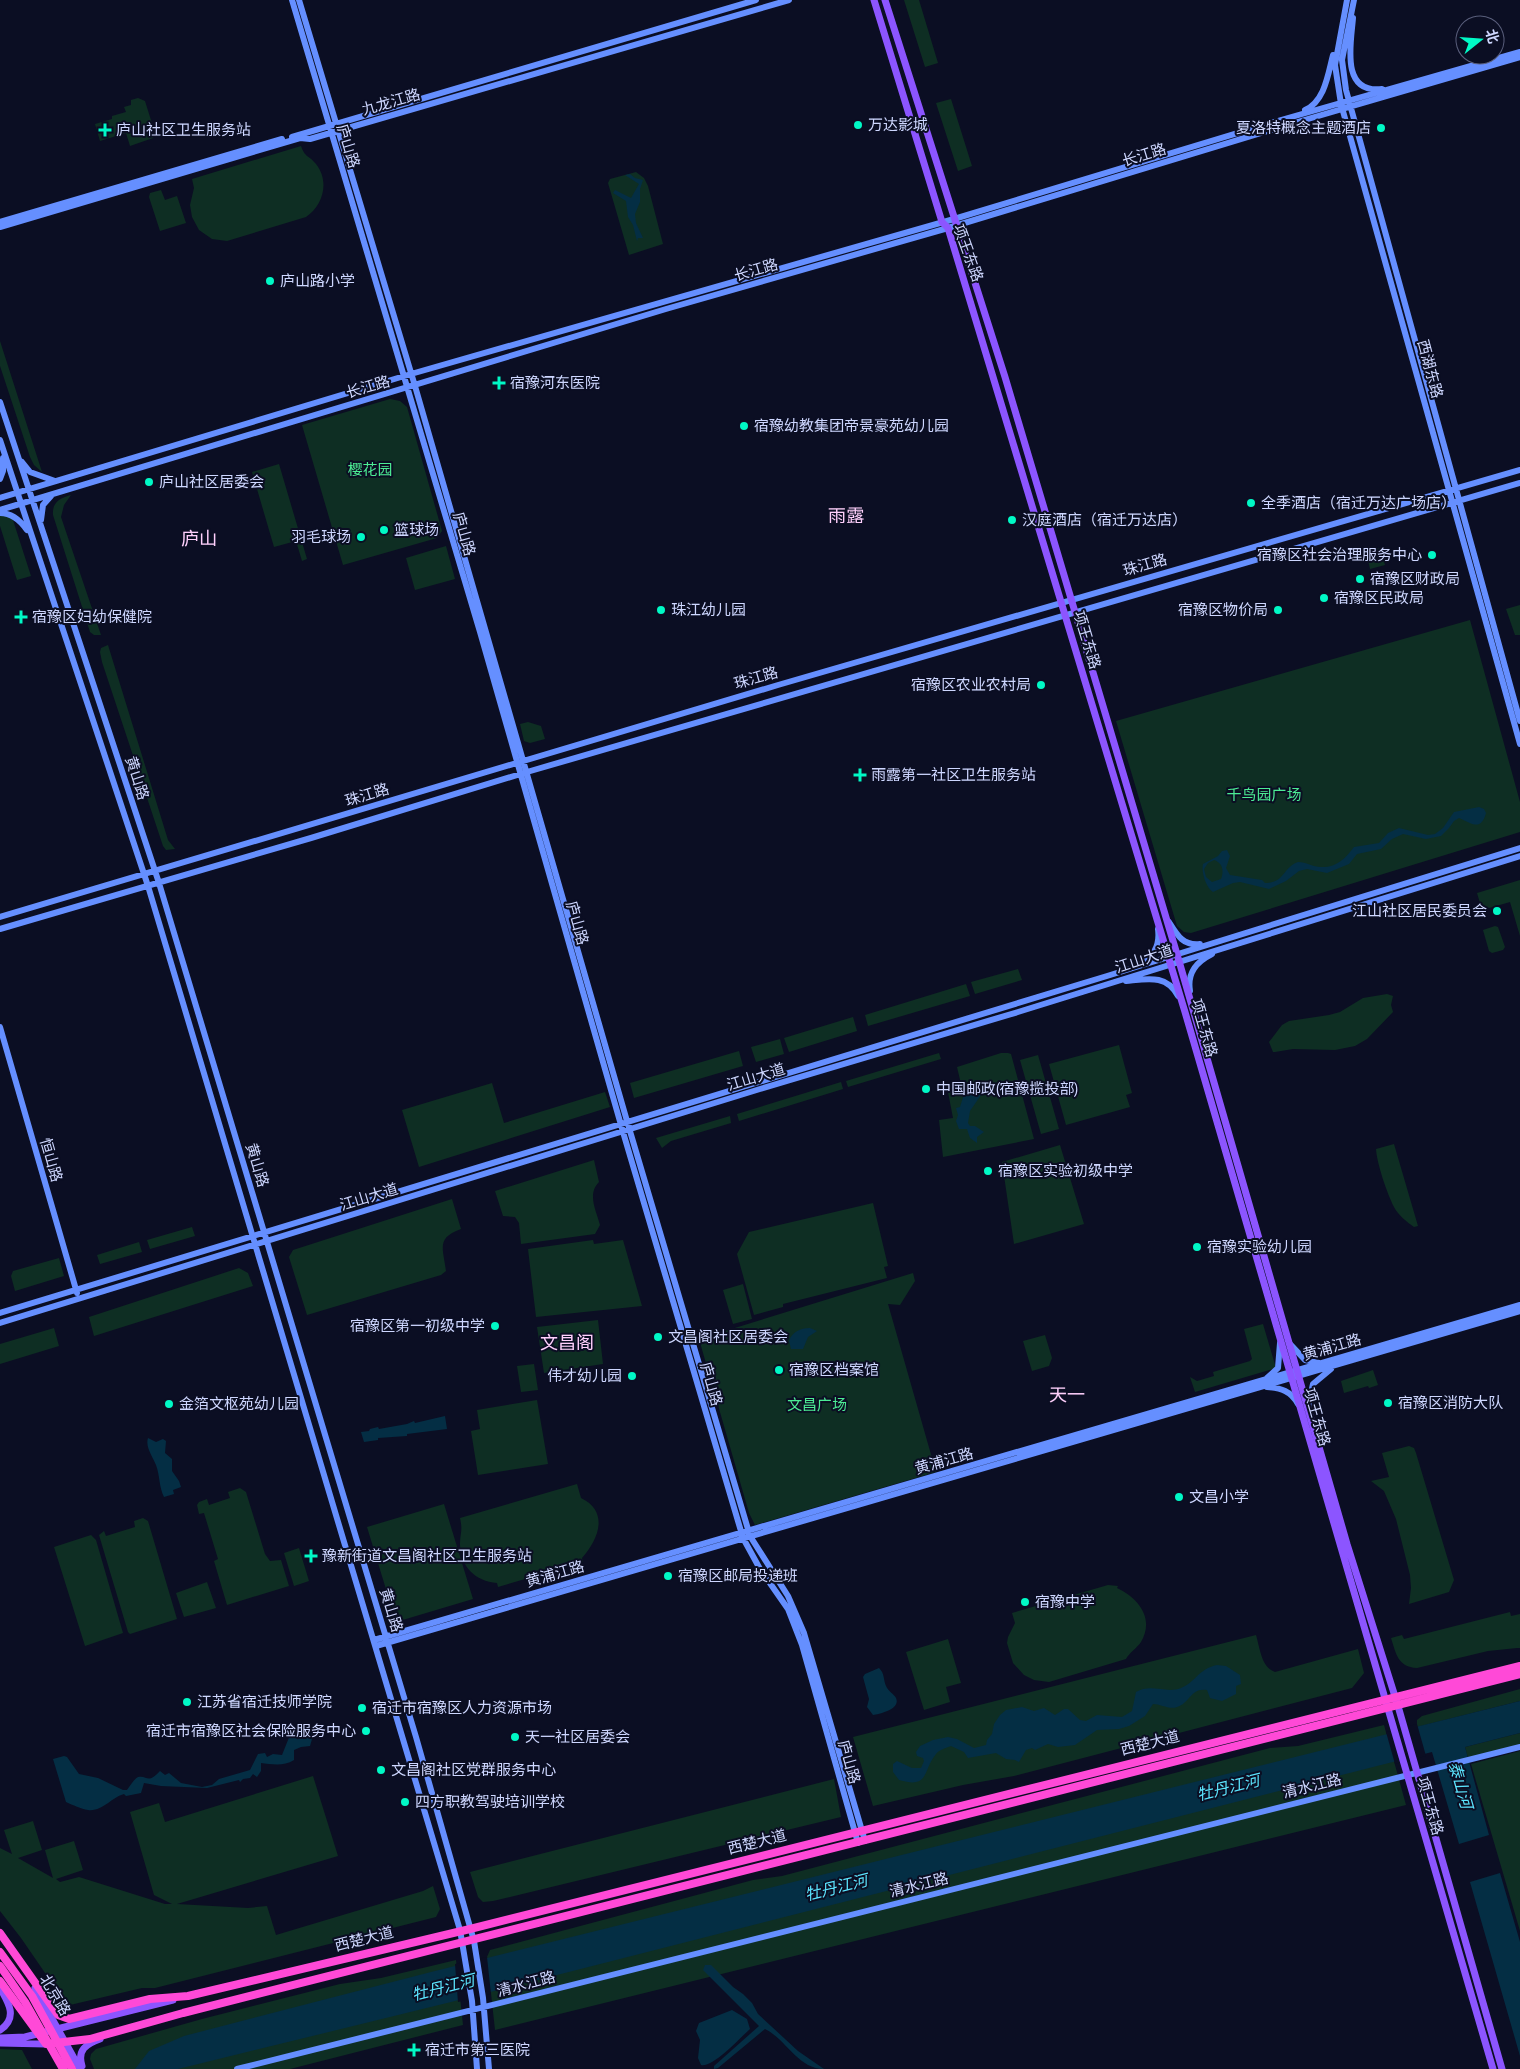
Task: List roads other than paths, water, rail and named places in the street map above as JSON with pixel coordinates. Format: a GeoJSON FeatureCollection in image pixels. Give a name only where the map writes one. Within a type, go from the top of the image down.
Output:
{"type":"FeatureCollection","features":[{"type":"Feature","properties":{"kind":"highway","name":"西楚大道"},"geometry":{"type":"LineString","coordinates":[[188,1996],[470,1929],[859,1830],[1520,1666]]}},
{"type":"Feature","properties":{"kind":"highway","name":"西楚大道"},"geometry":{"type":"LineString","coordinates":[[474,1941],[1520,1674]]}},
{"type":"Feature","properties":{"kind":"highway"},"geometry":{"type":"LineString","coordinates":[[0,1934],[58,2015],[64,2018],[69,2019],[150,1999],[188,1996]]}},
{"type":"Feature","properties":{"kind":"highway"},"geometry":{"type":"LineString","coordinates":[[0,1934],[31,1982]]}},
{"type":"Feature","properties":{"kind":"highway"},"geometry":{"type":"LineString","coordinates":[[462,1942],[474,1941]]}},
{"type":"Feature","properties":{"kind":"highway","name":"西楚大道"},"geometry":{"type":"LineString","coordinates":[[46,2044],[66,2043],[91,2038],[193,2010],[462,1942]]}},
{"type":"Feature","properties":{"kind":"highway"},"geometry":{"type":"LineString","coordinates":[[0,1952],[32,1996],[72,2069]]}},
{"type":"Feature","properties":{"kind":"highway"},"geometry":{"type":"LineString","coordinates":[[0,1966],[25,2002],[61,2069]]}},
{"type":"Feature","properties":{"kind":"highway"},"geometry":{"type":"LineString","coordinates":[[0,1981],[40,2033],[46,2044]]}},
{"type":"Feature","properties":{"kind":"main road","name":"项王东路"},"geometry":{"type":"LineString","coordinates":[[885,0],[1005,377],[1075,613],[1160,915],[1169,960],[1189,1011]]}},
{"type":"Feature","properties":{"kind":"main road","name":"项王东路"},"geometry":{"type":"LineString","coordinates":[[874,1],[1160,915],[1178,957],[1189,1011],[1284,1338],[1391,1721],[1493,2069]]}},
{"type":"Feature","properties":{"kind":"main road","name":"项王东路"},"geometry":{"type":"LineString","coordinates":[[1304,1409],[1402,1719],[1502,2069]]}},
{"type":"Feature","properties":{"kind":"main road","name":"北京路"},"geometry":{"type":"LineString","coordinates":[[0,1939],[31,1982],[81,2069]]}},
{"type":"Feature","properties":{"kind":"main road"},"geometry":{"type":"LineString","coordinates":[[0,1972],[18,1996],[40,2033]]}},
{"type":"Feature","properties":{"kind":"main road"},"geometry":{"type":"LineString","coordinates":[[0,1988],[10,2006],[11,2013],[10,2020],[0,2030]]}},
{"type":"Feature","properties":{"kind":"main road","name":"西楚大道"},"geometry":{"type":"LineString","coordinates":[[0,2038],[25,2037],[188,1996]]}},
{"type":"Feature","properties":{"kind":"main road"},"geometry":{"type":"LineString","coordinates":[[81,2069],[79,2057],[86,2045],[193,2010]]}},
{"type":"Feature","properties":{"kind":"main road","name":"西楚大道"},"geometry":{"type":"LineString","coordinates":[[0,2043],[46,2044]]}},
{"type":"Feature","properties":{"kind":"main road"},"geometry":{"type":"LineString","coordinates":[[46,2044],[61,2069]]}},
{"type":"Feature","properties":{"kind":"street","name":"庐山路"},"geometry":{"type":"LineString","coordinates":[[292,0],[330,129],[412,387],[624,1122],[746,1534],[788,1596],[804,1633],[862,1842]]}},
{"type":"Feature","properties":{"kind":"street","name":"庐山路"},"geometry":{"type":"LineString","coordinates":[[299,0],[339,131],[408,376]]}},
{"type":"Feature","properties":{"kind":"street","name":"九龙江路"},"geometry":{"type":"LineString","coordinates":[[0,227],[300,138],[310,139],[336,124],[756,0]]}},
{"type":"Feature","properties":{"kind":"street","name":"九龙江路"},"geometry":{"type":"LineString","coordinates":[[0,222],[330,129],[339,131],[789,0]]}},
{"type":"Feature","properties":{"kind":"street","name":"西湖东路"},"geometry":{"type":"LineString","coordinates":[[1347,0],[1335,65],[1342,106],[1520,721]]}},
{"type":"Feature","properties":{"kind":"street","name":"西湖东路"},"geometry":{"type":"LineString","coordinates":[[1354,0],[1342,60],[1344,80],[1453,490]]}},
{"type":"Feature","properties":{"kind":"street"},"geometry":{"type":"LineString","coordinates":[[1354,0],[1350,61],[1356,80],[1372,89],[1406,85]]}},
{"type":"Feature","properties":{"kind":"street"},"geometry":{"type":"LineString","coordinates":[[1287,119],[1310,108],[1320,96],[1326,84],[1344,10]]}},
{"type":"Feature","properties":{"kind":"street","name":"长江路"},"geometry":{"type":"LineString","coordinates":[[1350,104],[1406,85],[1520,52]]}},
{"type":"Feature","properties":{"kind":"street","name":"长江路"},"geometry":{"type":"LineString","coordinates":[[955,222],[1287,119],[1350,104],[1520,57]]}},
{"type":"Feature","properties":{"kind":"street","name":"长江路"},"geometry":{"type":"LineString","coordinates":[[0,512],[56,493],[1342,106]]}},
{"type":"Feature","properties":{"kind":"street","name":"长江路"},"geometry":{"type":"LineString","coordinates":[[0,498],[408,376],[945,225]]}},
{"type":"Feature","properties":{"kind":"street","name":"黄山路"},"geometry":{"type":"LineString","coordinates":[[0,402],[159,883],[387,1640],[474,1941],[483,1998],[489,2069]]}},
{"type":"Feature","properties":{"kind":"street"},"geometry":{"type":"LineString","coordinates":[[0,479],[4,464],[1,443]]}},
{"type":"Feature","properties":{"kind":"street","name":"黄山路"},"geometry":{"type":"LineString","coordinates":[[1,443],[145,875],[460,1930],[472,2001],[477,2069]]}},
{"type":"Feature","properties":{"kind":"street"},"geometry":{"type":"LineString","coordinates":[[17,454],[30,472],[56,481]]}},
{"type":"Feature","properties":{"kind":"street","name":"珠江路"},"geometry":{"type":"LineString","coordinates":[[0,917],[520,761],[1520,470]]}},
{"type":"Feature","properties":{"kind":"street","name":"珠江路"},"geometry":{"type":"LineString","coordinates":[[0,930],[524,773],[1520,483]]}},
{"type":"Feature","properties":{"kind":"street"},"geometry":{"type":"LineString","coordinates":[[42,529],[40,518],[43,505],[56,493]]}},
{"type":"Feature","properties":{"kind":"street","name":"西湖东路"},"geometry":{"type":"LineString","coordinates":[[1457,502],[1520,744]]}},
{"type":"Feature","properties":{"kind":"street"},"geometry":{"type":"LineString","coordinates":[[0,512],[10,514],[19,520],[32,536]]}},
{"type":"Feature","properties":{"kind":"street"},"geometry":{"type":"LineString","coordinates":[[465,778],[469,790]]}},
{"type":"Feature","properties":{"kind":"street"},"geometry":{"type":"LineString","coordinates":[[328,819],[332,832]]}},
{"type":"Feature","properties":{"kind":"street"},"geometry":{"type":"LineString","coordinates":[[266,838],[270,850]]}},
{"type":"Feature","properties":{"kind":"street"},"geometry":{"type":"LineString","coordinates":[[1492,856],[1520,842]]}},
{"type":"Feature","properties":{"kind":"street","name":"江山大道"},"geometry":{"type":"LineString","coordinates":[[1225,943],[1520,848]]}},
{"type":"Feature","properties":{"kind":"street","name":"江山大道"},"geometry":{"type":"LineString","coordinates":[[0,1323],[627,1131],[1178,957],[1520,856]]}},
{"type":"Feature","properties":{"kind":"street"},"geometry":{"type":"LineString","coordinates":[[1484,867],[1520,860]]}},
{"type":"Feature","properties":{"kind":"street"},"geometry":{"type":"LineString","coordinates":[[1160,915],[1183,941],[1197,944],[1225,943]]}},
{"type":"Feature","properties":{"kind":"street"},"geometry":{"type":"LineString","coordinates":[[1109,980],[1144,962],[1154,952],[1160,915]]}},
{"type":"Feature","properties":{"kind":"street"},"geometry":{"type":"LineString","coordinates":[[1189,1011],[1189,985],[1194,968],[1225,943]]}},
{"type":"Feature","properties":{"kind":"street"},"geometry":{"type":"LineString","coordinates":[[1109,980],[1161,979],[1173,987],[1189,1011]]}},
{"type":"Feature","properties":{"kind":"street","name":"江山大道"},"geometry":{"type":"LineString","coordinates":[[0,1313],[624,1122],[1109,980]]}},
{"type":"Feature","properties":{"kind":"street","name":"恒山路"},"geometry":{"type":"LineString","coordinates":[[0,1027],[74,1291]]}},
{"type":"Feature","properties":{"kind":"street","name":"恒山路"},"geometry":{"type":"LineString","coordinates":[[0,1040],[77,1300]]}},
{"type":"Feature","properties":{"kind":"street","name":"黄浦江路"},"geometry":{"type":"LineString","coordinates":[[1336,1363],[1520,1305]]}},
{"type":"Feature","properties":{"kind":"street","name":"黄浦江路"},"geometry":{"type":"LineString","coordinates":[[375,1643],[746,1534],[934,1484],[1260,1384],[1520,1311]]}},
{"type":"Feature","properties":{"kind":"street"},"geometry":{"type":"LineString","coordinates":[[1284,1338],[1305,1360],[1320,1363],[1336,1363]]}},
{"type":"Feature","properties":{"kind":"street"},"geometry":{"type":"LineString","coordinates":[[1260,1384],[1278,1368],[1284,1338]]}},
{"type":"Feature","properties":{"kind":"street"},"geometry":{"type":"LineString","coordinates":[[1304,1409],[1313,1384],[1336,1363]]}},
{"type":"Feature","properties":{"kind":"street"},"geometry":{"type":"LineString","coordinates":[[1260,1384],[1284,1390],[1295,1398],[1304,1409]]}},
{"type":"Feature","properties":{"kind":"street","name":"清水江路"},"geometry":{"type":"LineString","coordinates":[[237,2069],[1520,1747]]}},
{"type":"Feature","properties":{"kind":"water"},"geometry":{"type":"Polygon","coordinates":[[[630,174],[635,178],[643,180],[640,189],[640,202],[635,214],[636,223],[643,238],[638,238],[637,241],[633,225],[628,217],[626,201],[613,193],[615,190],[631,198],[639,184],[625,175],[630,174]]]}},
{"type":"Feature","properties":{"kind":"water"},"geometry":{"type":"Polygon","coordinates":[[[1479,807],[1484,809],[1486,813],[1484,819],[1478,824],[1471,824],[1459,818],[1441,836],[1426,839],[1403,834],[1392,839],[1381,849],[1357,854],[1349,864],[1327,873],[1307,869],[1299,871],[1286,881],[1269,889],[1240,882],[1213,892],[1208,887],[1203,875],[1203,864],[1218,856],[1222,851],[1227,850],[1230,856],[1226,868],[1230,875],[1262,880],[1265,883],[1276,881],[1298,862],[1321,867],[1331,866],[1348,855],[1354,847],[1379,843],[1388,833],[1399,828],[1428,835],[1435,834],[1443,828],[1454,812],[1479,807]],[[1214,860],[1208,863],[1204,869],[1206,877],[1212,882],[1221,879],[1222,876],[1222,868],[1214,860]]]}},
{"type":"Feature","properties":{"kind":"water"},"geometry":{"type":"Polygon","coordinates":[[[971,1088],[981,1095],[970,1111],[968,1123],[970,1126],[975,1126],[984,1132],[977,1137],[977,1143],[970,1138],[967,1129],[959,1129],[956,1121],[958,1115],[956,1108],[960,1107],[965,1091],[971,1088]]]}},
{"type":"Feature","properties":{"kind":"water"},"geometry":{"type":"Polygon","coordinates":[[[810,1328],[817,1331],[808,1337],[803,1349],[791,1349],[789,1341],[792,1335],[800,1330],[810,1328]]]}},
{"type":"Feature","properties":{"kind":"water"},"geometry":{"type":"Polygon","coordinates":[[[445,1416],[447,1429],[407,1434],[407,1436],[378,1438],[378,1440],[364,1442],[361,1432],[378,1427],[379,1429],[445,1416]]]}},
{"type":"Feature","properties":{"kind":"water"},"geometry":{"type":"Polygon","coordinates":[[[148,1438],[156,1442],[163,1439],[166,1441],[165,1453],[172,1459],[172,1471],[181,1487],[173,1490],[174,1494],[164,1497],[156,1465],[148,1448],[148,1438]]]}},
{"type":"Feature","properties":{"kind":"water"},"geometry":{"type":"Polygon","coordinates":[[[1217,1665],[1226,1666],[1240,1675],[1241,1684],[1236,1686],[1236,1694],[1222,1701],[1210,1698],[1207,1690],[1202,1690],[1194,1693],[1177,1707],[1171,1708],[1153,1704],[1145,1716],[1129,1726],[1119,1729],[1097,1730],[1075,1745],[1058,1747],[1048,1744],[1035,1750],[1032,1748],[1026,1750],[1019,1762],[1006,1759],[996,1753],[968,1758],[964,1752],[951,1746],[936,1754],[921,1780],[909,1782],[899,1780],[893,1772],[893,1764],[897,1761],[912,1768],[921,1768],[924,1761],[923,1758],[917,1756],[916,1752],[920,1746],[933,1740],[948,1737],[957,1739],[974,1748],[986,1745],[987,1740],[992,1734],[994,1724],[1006,1710],[1022,1707],[1034,1711],[1044,1708],[1055,1715],[1064,1709],[1068,1709],[1080,1720],[1086,1721],[1097,1715],[1122,1717],[1132,1711],[1136,1692],[1147,1688],[1175,1690],[1181,1688],[1205,1669],[1217,1665]]]}},
{"type":"Feature","properties":{"kind":"water"},"geometry":{"type":"Polygon","coordinates":[[[879,1668],[887,1688],[896,1698],[897,1702],[893,1708],[873,1715],[867,1707],[869,1699],[863,1677],[865,1674],[879,1668]]]}},
{"type":"Feature","properties":{"kind":"water"},"geometry":{"type":"Polygon","coordinates":[[[1520,1701],[1520,1733],[1465,1747],[1489,1835],[1459,1844],[1432,1752],[451,2002],[178,2069],[135,2069],[149,2051],[184,2036],[431,1972],[1520,1701]]]}},
{"type":"Feature","properties":{"kind":"water"},"geometry":{"type":"Polygon","coordinates":[[[311,1727],[314,1732],[310,1746],[294,1750],[294,1760],[286,1764],[261,1763],[261,1771],[257,1777],[253,1774],[250,1778],[243,1779],[240,1782],[239,1780],[207,1788],[161,1786],[144,1783],[141,1793],[126,1796],[124,1794],[93,1810],[83,1809],[66,1802],[53,1759],[67,1757],[79,1774],[98,1778],[123,1790],[127,1790],[138,1777],[150,1779],[160,1771],[165,1775],[169,1773],[181,1783],[202,1787],[212,1785],[219,1779],[250,1770],[258,1754],[265,1753],[267,1757],[273,1754],[282,1755],[290,1735],[301,1734],[311,1727]]]}},
{"type":"Feature","properties":{"kind":"water"},"geometry":{"type":"Polygon","coordinates":[[[1500,1873],[1520,1942],[1520,2056],[1470,1882],[1500,1873]]]}},
{"type":"Feature","properties":{"kind":"water"},"geometry":{"type":"Polygon","coordinates":[[[705,1965],[711,1965],[733,1987],[743,1994],[752,2003],[758,2014],[798,2051],[824,2069],[815,2068],[799,2059],[779,2039],[765,2029],[718,2068],[714,2069],[714,2066],[759,2026],[703,1970],[705,1965]]]}},
{"type":"Feature","properties":{"kind":"water"},"geometry":{"type":"Polygon","coordinates":[[[732,2010],[747,2019],[750,2029],[719,2057],[706,2065],[701,2065],[698,2058],[700,2040],[696,2031],[699,2023],[732,2010]]]}},
{"type":"Feature","properties":{"kind":"place","name":"万达影城"},"geometry":{"type":"Point","coordinates":[858,125]}},
{"type":"Feature","properties":{"kind":"place","name":"夏洛特概念主题酒店"},"geometry":{"type":"Point","coordinates":[1381,128]}},
{"type":"Feature","properties":{"kind":"place","name":"庐山社区卫生服务站"},"geometry":{"type":"Point","coordinates":[105,130]}},
{"type":"Feature","properties":{"kind":"place","name":"庐山路小学"},"geometry":{"type":"Point","coordinates":[270,281]}},
{"type":"Feature","properties":{"kind":"place","name":"宿豫河东医院"},"geometry":{"type":"Point","coordinates":[499,383]}},
{"type":"Feature","properties":{"kind":"place","name":"宿豫幼教集团帝景豪苑幼儿园"},"geometry":{"type":"Point","coordinates":[744,426]}},
{"type":"Feature","properties":{"kind":"place","name":"庐山社区居委会"},"geometry":{"type":"Point","coordinates":[149,482]}},
{"type":"Feature","properties":{"kind":"place","name":"全季酒店（宿迁万达广场店）"},"geometry":{"type":"Point","coordinates":[1251,503]}},
{"type":"Feature","properties":{"kind":"place","name":"汉庭酒店（宿迁万达店）"},"geometry":{"type":"Point","coordinates":[1012,520]}},
{"type":"Feature","properties":{"kind":"place","name":"篮球场"},"geometry":{"type":"Point","coordinates":[384,530]}},
{"type":"Feature","properties":{"kind":"place","name":"羽毛球场"},"geometry":{"type":"Point","coordinates":[361,537]}},
{"type":"Feature","properties":{"kind":"place","name":"宿豫区社会治理服务中心"},"geometry":{"type":"Point","coordinates":[1432,555]}},
{"type":"Feature","properties":{"kind":"place","name":"宿豫区财政局"},"geometry":{"type":"Point","coordinates":[1360,579]}},
{"type":"Feature","properties":{"kind":"place","name":"宿豫区民政局"},"geometry":{"type":"Point","coordinates":[1324,598]}},
{"type":"Feature","properties":{"kind":"place","name":"珠江幼儿园"},"geometry":{"type":"Point","coordinates":[661,610]}},
{"type":"Feature","properties":{"kind":"place","name":"宿豫区物价局"},"geometry":{"type":"Point","coordinates":[1278,610]}},
{"type":"Feature","properties":{"kind":"place","name":"宿豫区妇幼保健院"},"geometry":{"type":"Point","coordinates":[21,617]}},
{"type":"Feature","properties":{"kind":"place","name":"宿豫区农业农村局"},"geometry":{"type":"Point","coordinates":[1041,685]}},
{"type":"Feature","properties":{"kind":"place","name":"雨露第一社区卫生服务站"},"geometry":{"type":"Point","coordinates":[860,775]}},
{"type":"Feature","properties":{"kind":"place","name":"江山社区居民委员会"},"geometry":{"type":"Point","coordinates":[1497,911]}},
{"type":"Feature","properties":{"kind":"place","name":"中国邮政(宿豫揽投部)"},"geometry":{"type":"Point","coordinates":[926,1089]}},
{"type":"Feature","properties":{"kind":"place","name":"宿豫区实验初级中学"},"geometry":{"type":"Point","coordinates":[988,1171]}},
{"type":"Feature","properties":{"kind":"place","name":"宿豫实验幼儿园"},"geometry":{"type":"Point","coordinates":[1197,1247]}},
{"type":"Feature","properties":{"kind":"place","name":"宿豫区第一初级中学"},"geometry":{"type":"Point","coordinates":[495,1326]}},
{"type":"Feature","properties":{"kind":"place","name":"文昌阁社区居委会"},"geometry":{"type":"Point","coordinates":[658,1337]}},
{"type":"Feature","properties":{"kind":"place","name":"宿豫区档案馆"},"geometry":{"type":"Point","coordinates":[779,1370]}},
{"type":"Feature","properties":{"kind":"place","name":"伟才幼儿园"},"geometry":{"type":"Point","coordinates":[632,1376]}},
{"type":"Feature","properties":{"kind":"place","name":"宿豫区消防大队"},"geometry":{"type":"Point","coordinates":[1388,1403]}},
{"type":"Feature","properties":{"kind":"place","name":"金箔文枢苑幼儿园"},"geometry":{"type":"Point","coordinates":[169,1404]}},
{"type":"Feature","properties":{"kind":"place","name":"文昌小学"},"geometry":{"type":"Point","coordinates":[1179,1497]}},
{"type":"Feature","properties":{"kind":"place","name":"豫新街道文昌阁社区卫生服务站"},"geometry":{"type":"Point","coordinates":[311,1556]}},
{"type":"Feature","properties":{"kind":"place","name":"宿豫区邮局投递班"},"geometry":{"type":"Point","coordinates":[668,1576]}},
{"type":"Feature","properties":{"kind":"place","name":"宿豫中学"},"geometry":{"type":"Point","coordinates":[1025,1602]}},
{"type":"Feature","properties":{"kind":"place","name":"江苏省宿迁技师学院"},"geometry":{"type":"Point","coordinates":[187,1702]}},
{"type":"Feature","properties":{"kind":"place","name":"宿迁市宿豫区人力资源市场"},"geometry":{"type":"Point","coordinates":[362,1708]}},
{"type":"Feature","properties":{"kind":"place","name":"宿迁市宿豫区社会保险服务中心"},"geometry":{"type":"Point","coordinates":[366,1731]}},
{"type":"Feature","properties":{"kind":"place","name":"天一社区居委会"},"geometry":{"type":"Point","coordinates":[515,1737]}},
{"type":"Feature","properties":{"kind":"place","name":"文昌阁社区党群服务中心"},"geometry":{"type":"Point","coordinates":[381,1770]}},
{"type":"Feature","properties":{"kind":"place","name":"四方职教驾驶培训学校"},"geometry":{"type":"Point","coordinates":[405,1802]}},
{"type":"Feature","properties":{"kind":"place","name":"宿迁市第三医院"},"geometry":{"type":"Point","coordinates":[414,2050]}},
{"type":"Feature","properties":{"kind":"district","name":"雨露"},"geometry":{"type":"Point","coordinates":[846,516]}},
{"type":"Feature","properties":{"kind":"district","name":"庐山"},"geometry":{"type":"Point","coordinates":[199,539]}},
{"type":"Feature","properties":{"kind":"district","name":"文昌阁"},"geometry":{"type":"Point","coordinates":[567,1343]}},
{"type":"Feature","properties":{"kind":"district","name":"天一"},"geometry":{"type":"Point","coordinates":[1067,1395]}},
{"type":"Feature","properties":{"kind":"park label","name":"樱花园"},"geometry":{"type":"Point","coordinates":[370,470]}},
{"type":"Feature","properties":{"kind":"park label","name":"千鸟园广场"},"geometry":{"type":"Point","coordinates":[1264,795]}},
{"type":"Feature","properties":{"kind":"park label","name":"文昌广场"},"geometry":{"type":"Point","coordinates":[817,1405]}},
{"type":"Feature","properties":{"kind":"water label","name":"泰山河"},"geometry":{"type":"Point","coordinates":[1461,1785]}},
{"type":"Feature","properties":{"kind":"water label","name":"牡丹江河"},"geometry":{"type":"Point","coordinates":[1228,1787]}},
{"type":"Feature","properties":{"kind":"water label","name":"牡丹江河"},"geometry":{"type":"Point","coordinates":[836,1887]}},
{"type":"Feature","properties":{"kind":"water label","name":"牡丹江河"},"geometry":{"type":"Point","coordinates":[443,1987]}}]}
